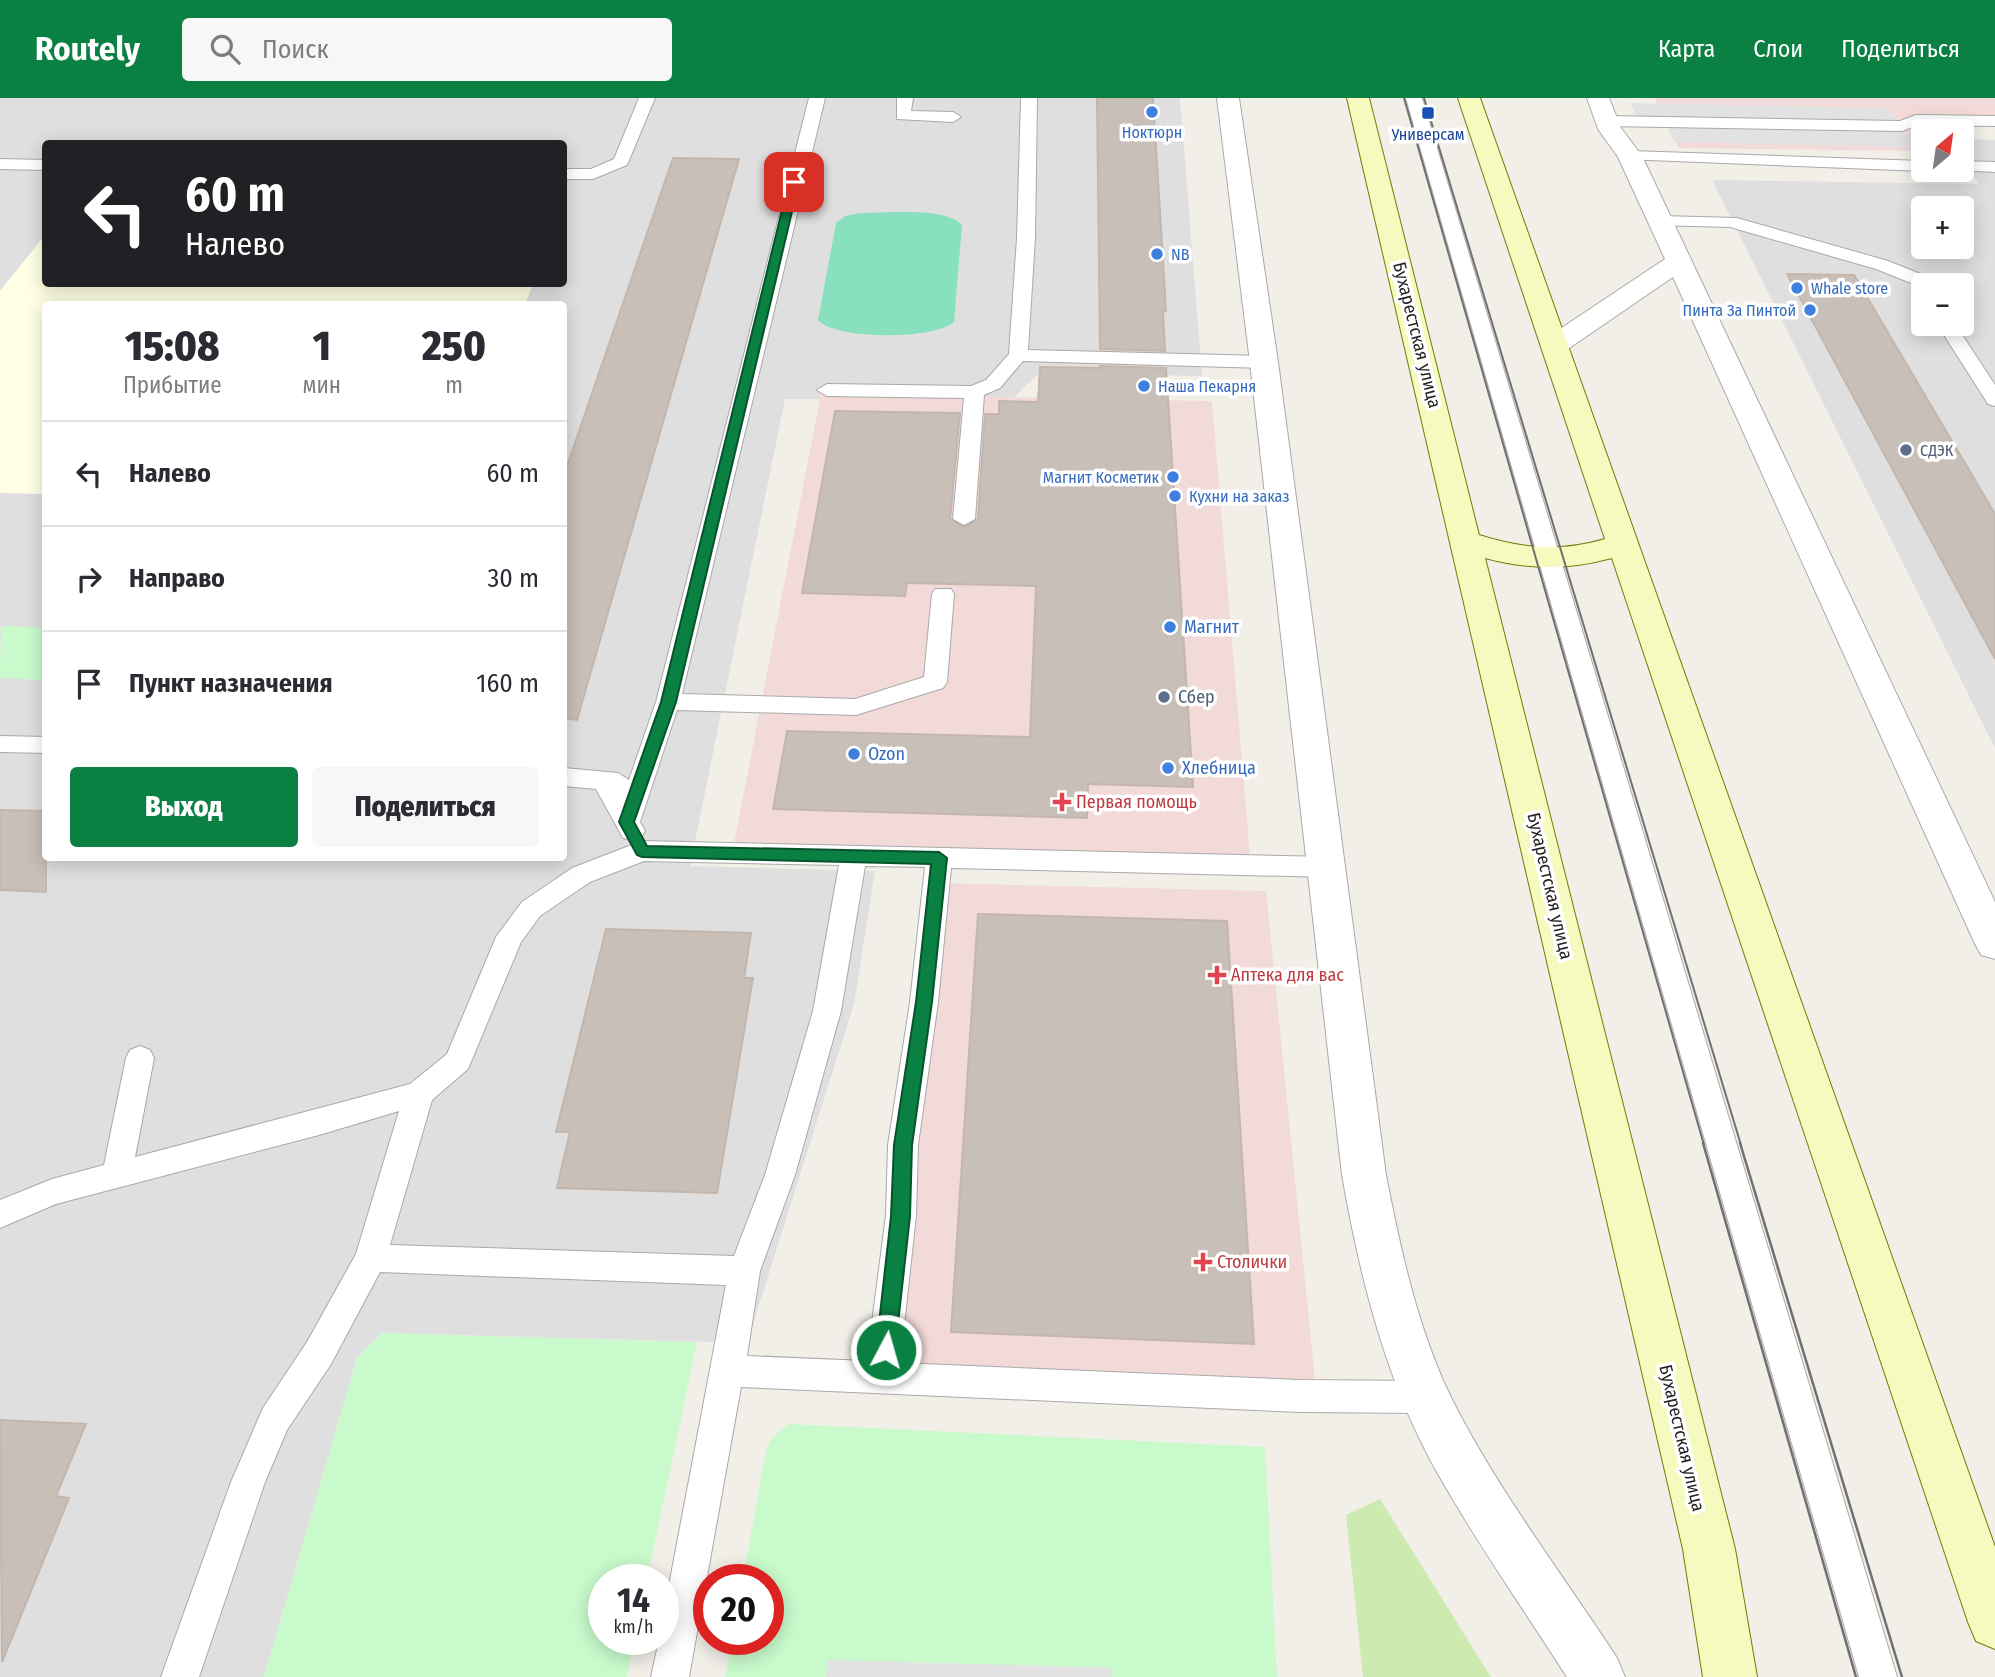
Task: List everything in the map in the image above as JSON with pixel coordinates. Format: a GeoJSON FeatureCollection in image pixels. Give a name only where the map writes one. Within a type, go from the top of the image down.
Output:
{"type":"FeatureCollection","features":[{"type":"Feature","properties":{"kind":"main road","name":"Бухарестская улица"},"geometry":{"type":"LineString","coordinates":[[1358,98],[1468,542],[1709,1549],[1730,1677]]}},
{"type":"Feature","properties":{"kind":"main road"},"geometry":{"type":"LineString","coordinates":[[1469,98],[1995,1622]]}},
{"type":"Feature","properties":{"kind":"main road"},"geometry":{"type":"LineString","coordinates":[[1468,542],[1501,553],[1549,558],[1564,558],[1624,544]]}},
{"type":"Feature","properties":{"kind":"street"},"geometry":{"type":"LineString","coordinates":[[1228,98],[1328,867],[1364,1175],[1378,1250],[1426,1398],[1455,1456],[1598,1677]]}},
{"type":"Feature","properties":{"kind":"street"},"geometry":{"type":"LineString","coordinates":[[1598,98],[1607,121],[1630,156],[1995,944]]}},
{"type":"Feature","properties":{"kind":"street"},"geometry":{"type":"LineString","coordinates":[[1555,345],[1678,262]]}},
{"type":"Feature","properties":{"kind":"lane"},"geometry":{"type":"LineString","coordinates":[[567,174],[593,174],[621,162],[647,98]]}},
{"type":"Feature","properties":{"kind":"lane"},"geometry":{"type":"LineString","coordinates":[[626,822],[668,702],[740,398],[817,98]]}},
{"type":"Feature","properties":{"kind":"lane"},"geometry":{"type":"LineString","coordinates":[[905,98],[903,116],[953,117]]}},
{"type":"Feature","properties":{"kind":"lane"},"geometry":{"type":"LineString","coordinates":[[827,390],[974,392],[993,384],[1018,355],[1026,238],[1030,98]]}},
{"type":"Feature","properties":{"kind":"lane"},"geometry":{"type":"LineString","coordinates":[[1414,98],[1878,1677]]}},
{"type":"Feature","properties":{"kind":"lane"},"geometry":{"type":"LineString","coordinates":[[1607,121],[1902,126],[1916,120],[1995,121]]}},
{"type":"Feature","properties":{"kind":"lane"},"geometry":{"type":"LineString","coordinates":[[1630,156],[1911,166]]}},
{"type":"Feature","properties":{"kind":"lane"},"geometry":{"type":"LineString","coordinates":[[0,164],[42,165]]}},
{"type":"Feature","properties":{"kind":"lane"},"geometry":{"type":"LineString","coordinates":[[1974,166],[1995,167]]}},
{"type":"Feature","properties":{"kind":"lane"},"geometry":{"type":"LineString","coordinates":[[1660,221],[1731,222],[1882,265],[1911,277]]}},
{"type":"Feature","properties":{"kind":"lane"},"geometry":{"type":"LineString","coordinates":[[1954,336],[1995,400]]}},
{"type":"Feature","properties":{"kind":"lane"},"geometry":{"type":"LineString","coordinates":[[1018,355],[1264,362]]}},
{"type":"Feature","properties":{"kind":"lane"},"geometry":{"type":"LineString","coordinates":[[964,519],[974,392]]}},
{"type":"Feature","properties":{"kind":"lane"},"geometry":{"type":"LineString","coordinates":[[668,702],[856,707],[935,682],[943,594]]}},
{"type":"Feature","properties":{"kind":"lane"},"geometry":{"type":"LineString","coordinates":[[0,744],[42,745]]}},
{"type":"Feature","properties":{"kind":"lane"},"geometry":{"type":"LineString","coordinates":[[567,777],[641,784]]}},
{"type":"Feature","properties":{"kind":"lane"},"geometry":{"type":"LineString","coordinates":[[603,780],[642,851]]}},
{"type":"Feature","properties":{"kind":"lane"},"geometry":{"type":"LineString","coordinates":[[0,1213],[52,1192],[318,1123],[419,1093],[458,1061],[509,937],[531,909],[580,875],[642,851],[1328,867]]}},
{"type":"Feature","properties":{"kind":"lane"},"geometry":{"type":"LineString","coordinates":[[670,1677],[728,1371],[744,1271],[780,1175],[827,1012],[853,856]]}},
{"type":"Feature","properties":{"kind":"lane"},"geometry":{"type":"LineString","coordinates":[[883,1377],[901,1216],[903,1145],[924,1002],[939,858]]}},
{"type":"Feature","properties":{"kind":"lane"},"geometry":{"type":"LineString","coordinates":[[117,1174],[140,1058]]}},
{"type":"Feature","properties":{"kind":"lane"},"geometry":{"type":"LineString","coordinates":[[180,1677],[248,1482],[275,1419],[318,1353],[371,1258],[419,1093]]}},
{"type":"Feature","properties":{"kind":"lane"},"geometry":{"type":"LineString","coordinates":[[371,1258],[744,1271]]}},
{"type":"Feature","properties":{"kind":"lane"},"geometry":{"type":"LineString","coordinates":[[728,1371],[1300,1396],[1426,1398]]}},
{"type":"Feature","properties":{"kind":"shaded area"},"geometry":{"type":"Polygon","coordinates":[[[0,98],[1180,98],[1202,376],[1039,373],[1010,401],[785,399],[690,866],[875,871],[854,1004],[747,1343],[382,1333],[357,1358],[264,1677],[0,1677],[0,98]]]}},
{"type":"Feature","properties":{"kind":"shaded area"},"geometry":{"type":"Polygon","coordinates":[[[1655,98],[1995,98],[1995,125],[1974,125],[1974,119],[1911,119],[1911,151],[1679,148],[1655,98]]]}},
{"type":"Feature","properties":{"kind":"shaded area"},"geometry":{"type":"Polygon","coordinates":[[[1630,103],[1889,108],[1911,141],[1911,147],[1674,142],[1665,122],[1639,122],[1630,103]]]}},
{"type":"Feature","properties":{"kind":"shaded area"},"geometry":{"type":"Polygon","coordinates":[[[1974,139],[1995,140],[1995,748],[1712,180],[1979,184],[1974,177],[1974,139]]]}},
{"type":"Feature","properties":{"kind":"shaded area"},"geometry":{"type":"Polygon","coordinates":[[[42,239],[42,287],[532,287],[526,301],[42,301],[42,494],[0,493],[0,291],[42,239]]]}},
{"type":"Feature","properties":{"kind":"shaded area"},"geometry":{"type":"Polygon","coordinates":[[[821,394],[1212,401],[1250,856],[731,859],[821,394]]]}},
{"type":"Feature","properties":{"kind":"shaded area"},"geometry":{"type":"Polygon","coordinates":[[[936,883],[1266,891],[1316,1391],[899,1378],[936,883]]]}},
{"type":"Feature","properties":{"kind":"shaded area"},"geometry":{"type":"Polygon","coordinates":[[[828,1660],[1112,1668],[1112,1677],[826,1677],[828,1660]]]}},
{"type":"Feature","properties":{"kind":"green space"},"geometry":{"type":"Polygon","coordinates":[[[860,213],[930,213],[954,219],[962,225],[954,322],[927,332],[885,335],[844,331],[828,327],[818,320],[836,223],[845,216],[860,213]]]}},
{"type":"Feature","properties":{"kind":"green space"},"geometry":{"type":"Polygon","coordinates":[[[1,626],[42,628],[42,680],[0,678],[1,626]]]}},
{"type":"Feature","properties":{"kind":"green space"},"geometry":{"type":"Polygon","coordinates":[[[382,1333],[697,1342],[650,1564],[588,1564],[588,1655],[631,1655],[627,1677],[264,1677],[357,1358],[382,1333]]]}},
{"type":"Feature","properties":{"kind":"green space"},"geometry":{"type":"Polygon","coordinates":[[[788,1424],[1265,1447],[1277,1677],[1112,1677],[1112,1668],[828,1660],[826,1677],[725,1677],[729,1655],[784,1655],[784,1564],[746,1564],[770,1440],[788,1424]]]}},
{"type":"Feature","properties":{"kind":"green space"},"geometry":{"type":"Polygon","coordinates":[[[1380,1499],[1491,1677],[1363,1677],[1346,1515],[1380,1499]]]}},
{"type":"Feature","properties":{"kind":"building"},"geometry":{"type":"Polygon","coordinates":[[[1097,98],[1153,98],[1166,311],[1163,311],[1165,351],[1100,349],[1097,98]]]}},
{"type":"Feature","properties":{"kind":"building"},"geometry":{"type":"Polygon","coordinates":[[[673,158],[739,159],[577,720],[567,718],[567,466],[673,158]]]}},
{"type":"Feature","properties":{"kind":"building"},"geometry":{"type":"Polygon","coordinates":[[[1787,274],[1854,275],[1995,514],[1995,659],[1787,274]]]}},
{"type":"Feature","properties":{"kind":"building"},"geometry":{"type":"Polygon","coordinates":[[[1100,366],[1166,368],[1193,787],[1088,784],[1087,818],[773,809],[787,731],[1030,737],[1036,586],[907,583],[905,596],[802,593],[835,411],[960,413],[950,519],[965,527],[978,519],[985,414],[999,414],[999,401],[1038,402],[1040,367],[1101,368],[1100,366]]]}},
{"type":"Feature","properties":{"kind":"building"},"geometry":{"type":"Polygon","coordinates":[[[0,810],[42,811],[42,861],[46,861],[46,892],[0,890],[0,810]]]}},
{"type":"Feature","properties":{"kind":"building"},"geometry":{"type":"Polygon","coordinates":[[[978,914],[1227,921],[1254,1344],[951,1332],[978,914]]]}},
{"type":"Feature","properties":{"kind":"building"},"geometry":{"type":"Polygon","coordinates":[[[606,929],[751,933],[744,978],[753,978],[717,1193],[557,1188],[570,1132],[556,1132],[606,929]]]}},
{"type":"Feature","properties":{"kind":"building"},"geometry":{"type":"Polygon","coordinates":[[[0,1420],[86,1424],[56,1496],[69,1498],[2,1662],[0,1420]]]}},
{"type":"Feature","properties":{"kind":"tram line"},"geometry":{"type":"LineString","coordinates":[[1404,98],[1704,1145]]}},
{"type":"Feature","properties":{"kind":"tram line"},"geometry":{"type":"LineString","coordinates":[[1424,98],[1741,1145]]}},
{"type":"Feature","properties":{"kind":"tram line"},"geometry":{"type":"LineString","coordinates":[[1703,1143],[1856,1677]]}},
{"type":"Feature","properties":{"kind":"tram line"},"geometry":{"type":"LineString","coordinates":[[1740,1143],[1902,1677]]}},
{"type":"Feature","properties":{"kind":"place","name":"Ноктюрн"},"geometry":{"type":"Point","coordinates":[1152,112]}},
{"type":"Feature","properties":{"kind":"place","name":"Универсам"},"geometry":{"type":"Point","coordinates":[1428,113]}},
{"type":"Feature","properties":{"kind":"place","name":"NB"},"geometry":{"type":"Point","coordinates":[1157,254]}},
{"type":"Feature","properties":{"kind":"place","name":"Whale store"},"geometry":{"type":"Point","coordinates":[1797,288]}},
{"type":"Feature","properties":{"kind":"place","name":"Пинта За Пинтой"},"geometry":{"type":"Point","coordinates":[1810,310]}},
{"type":"Feature","properties":{"kind":"place","name":"Наша Пекарня"},"geometry":{"type":"Point","coordinates":[1144,386]}},
{"type":"Feature","properties":{"kind":"place","name":"СДЭК"},"geometry":{"type":"Point","coordinates":[1906,450]}},
{"type":"Feature","properties":{"kind":"place","name":"Магнит Косметик"},"geometry":{"type":"Point","coordinates":[1173,477]}},
{"type":"Feature","properties":{"kind":"place","name":"Кухни на заказ"},"geometry":{"type":"Point","coordinates":[1175,496]}},
{"type":"Feature","properties":{"kind":"place","name":"Магнит"},"geometry":{"type":"Point","coordinates":[1170,627]}},
{"type":"Feature","properties":{"kind":"place","name":"Сбер"},"geometry":{"type":"Point","coordinates":[1164,697]}},
{"type":"Feature","properties":{"kind":"place","name":"Ozon"},"geometry":{"type":"Point","coordinates":[854,754]}},
{"type":"Feature","properties":{"kind":"place","name":"Хлебница"},"geometry":{"type":"Point","coordinates":[1168,768]}},
{"type":"Feature","properties":{"kind":"place","name":"Первая помощь"},"geometry":{"type":"Point","coordinates":[1062,802]}},
{"type":"Feature","properties":{"kind":"place","name":"Аптека для вас"},"geometry":{"type":"Point","coordinates":[1217,975]}},
{"type":"Feature","properties":{"kind":"place","name":"Столички"},"geometry":{"type":"Point","coordinates":[1203,1262]}},
{"type":"Feature","properties":{"kind":"route"},"geometry":{"type":"LineString","coordinates":[[794,182],[668,702],[626,822],[642,851],[939,858],[924,1002],[903,1145],[901,1216],[886,1350]]}}]}
